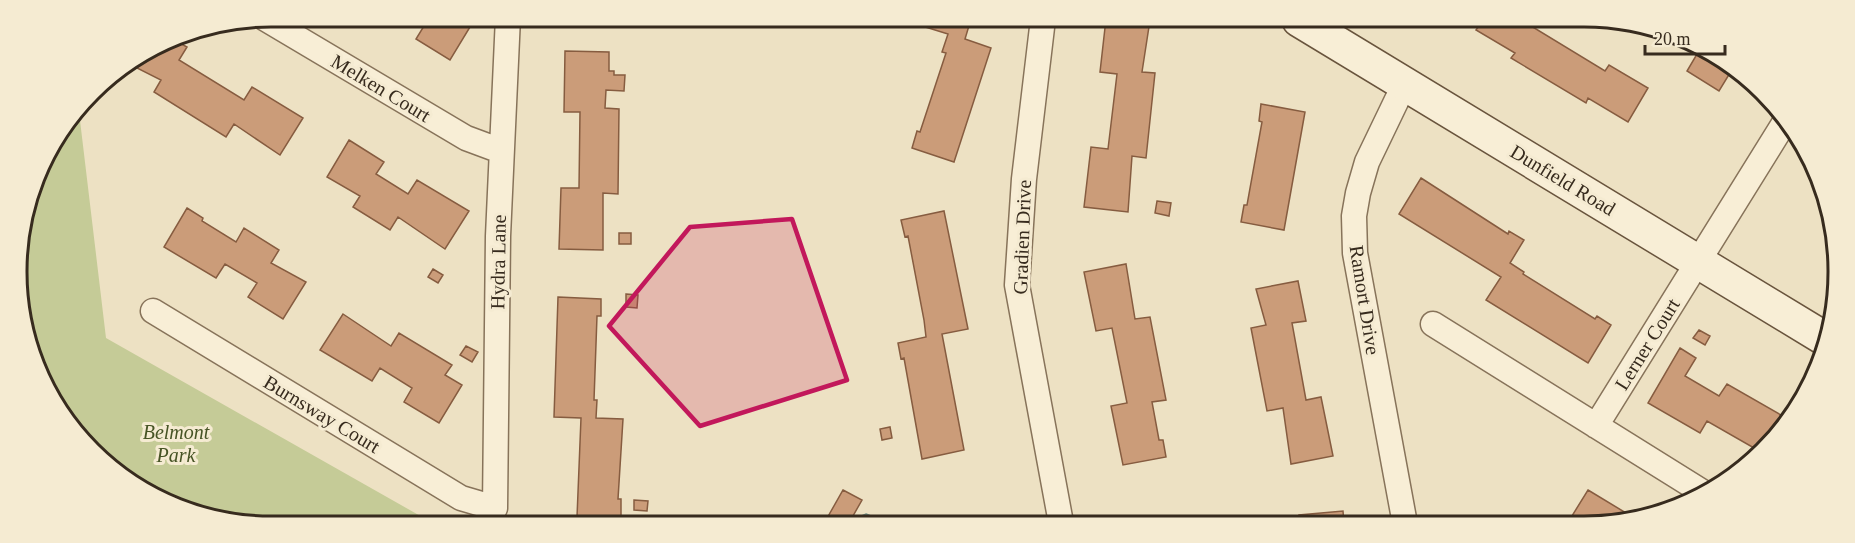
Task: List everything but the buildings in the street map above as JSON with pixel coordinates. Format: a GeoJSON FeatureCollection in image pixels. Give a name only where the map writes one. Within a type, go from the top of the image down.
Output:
{"type":"FeatureCollection","features":[{"type":"Feature","properties":{"kind":"street","name":"Melken Court"},"geometry":{"type":"LineString","coordinates":[[279,27],[465,138],[501,151]]}},
{"type":"Feature","properties":{"kind":"street","name":"Hydra Lane"},"geometry":{"type":"LineString","coordinates":[[495,508],[501,151],[507,27]]}},
{"type":"Feature","properties":{"kind":"street","name":"Gradien Drive"},"geometry":{"type":"LineString","coordinates":[[1043,27],[1024,179],[1017,285],[1060,516]]}},
{"type":"Feature","properties":{"kind":"street","name":"Dunfield Road"},"geometry":{"type":"LineString","coordinates":[[1311,27],[1820,336]]}},
{"type":"Feature","properties":{"kind":"street","name":"Ramort Drive"},"geometry":{"type":"LineString","coordinates":[[1404,516],[1355,253],[1354,216],[1367,162],[1405,83]]}},
{"type":"Feature","properties":{"kind":"street","name":"Lerner Court"},"geometry":{"type":"LineString","coordinates":[[1596,426],[1781,128]]}},
{"type":"Feature","properties":{"kind":"street","name":"Burnsway Court"},"geometry":{"type":"LineString","coordinates":[[153,311],[461,498],[495,508]]}},
{"type":"Feature","properties":{"kind":"street"},"geometry":{"type":"LineString","coordinates":[[1433,324],[1697,488]]}},
{"type":"Feature","properties":{"kind":"highlighted area"},"geometry":{"type":"Polygon","coordinates":[[[792,219],[847,380],[700,426],[609,326],[690,227],[792,219]]]}},
{"type":"Feature","properties":{"kind":"green space","name":"Belmont Park"},"geometry":{"type":"Polygon","coordinates":[[[80,120],[106,338],[420,516],[272,516],[240,514],[208,508],[163,491],[136,475],[110,455],[88,433],[60,394],[40,350],[29,303],[27,272],[29,240],[40,193],[52,163],[80,120]]]}}]}
